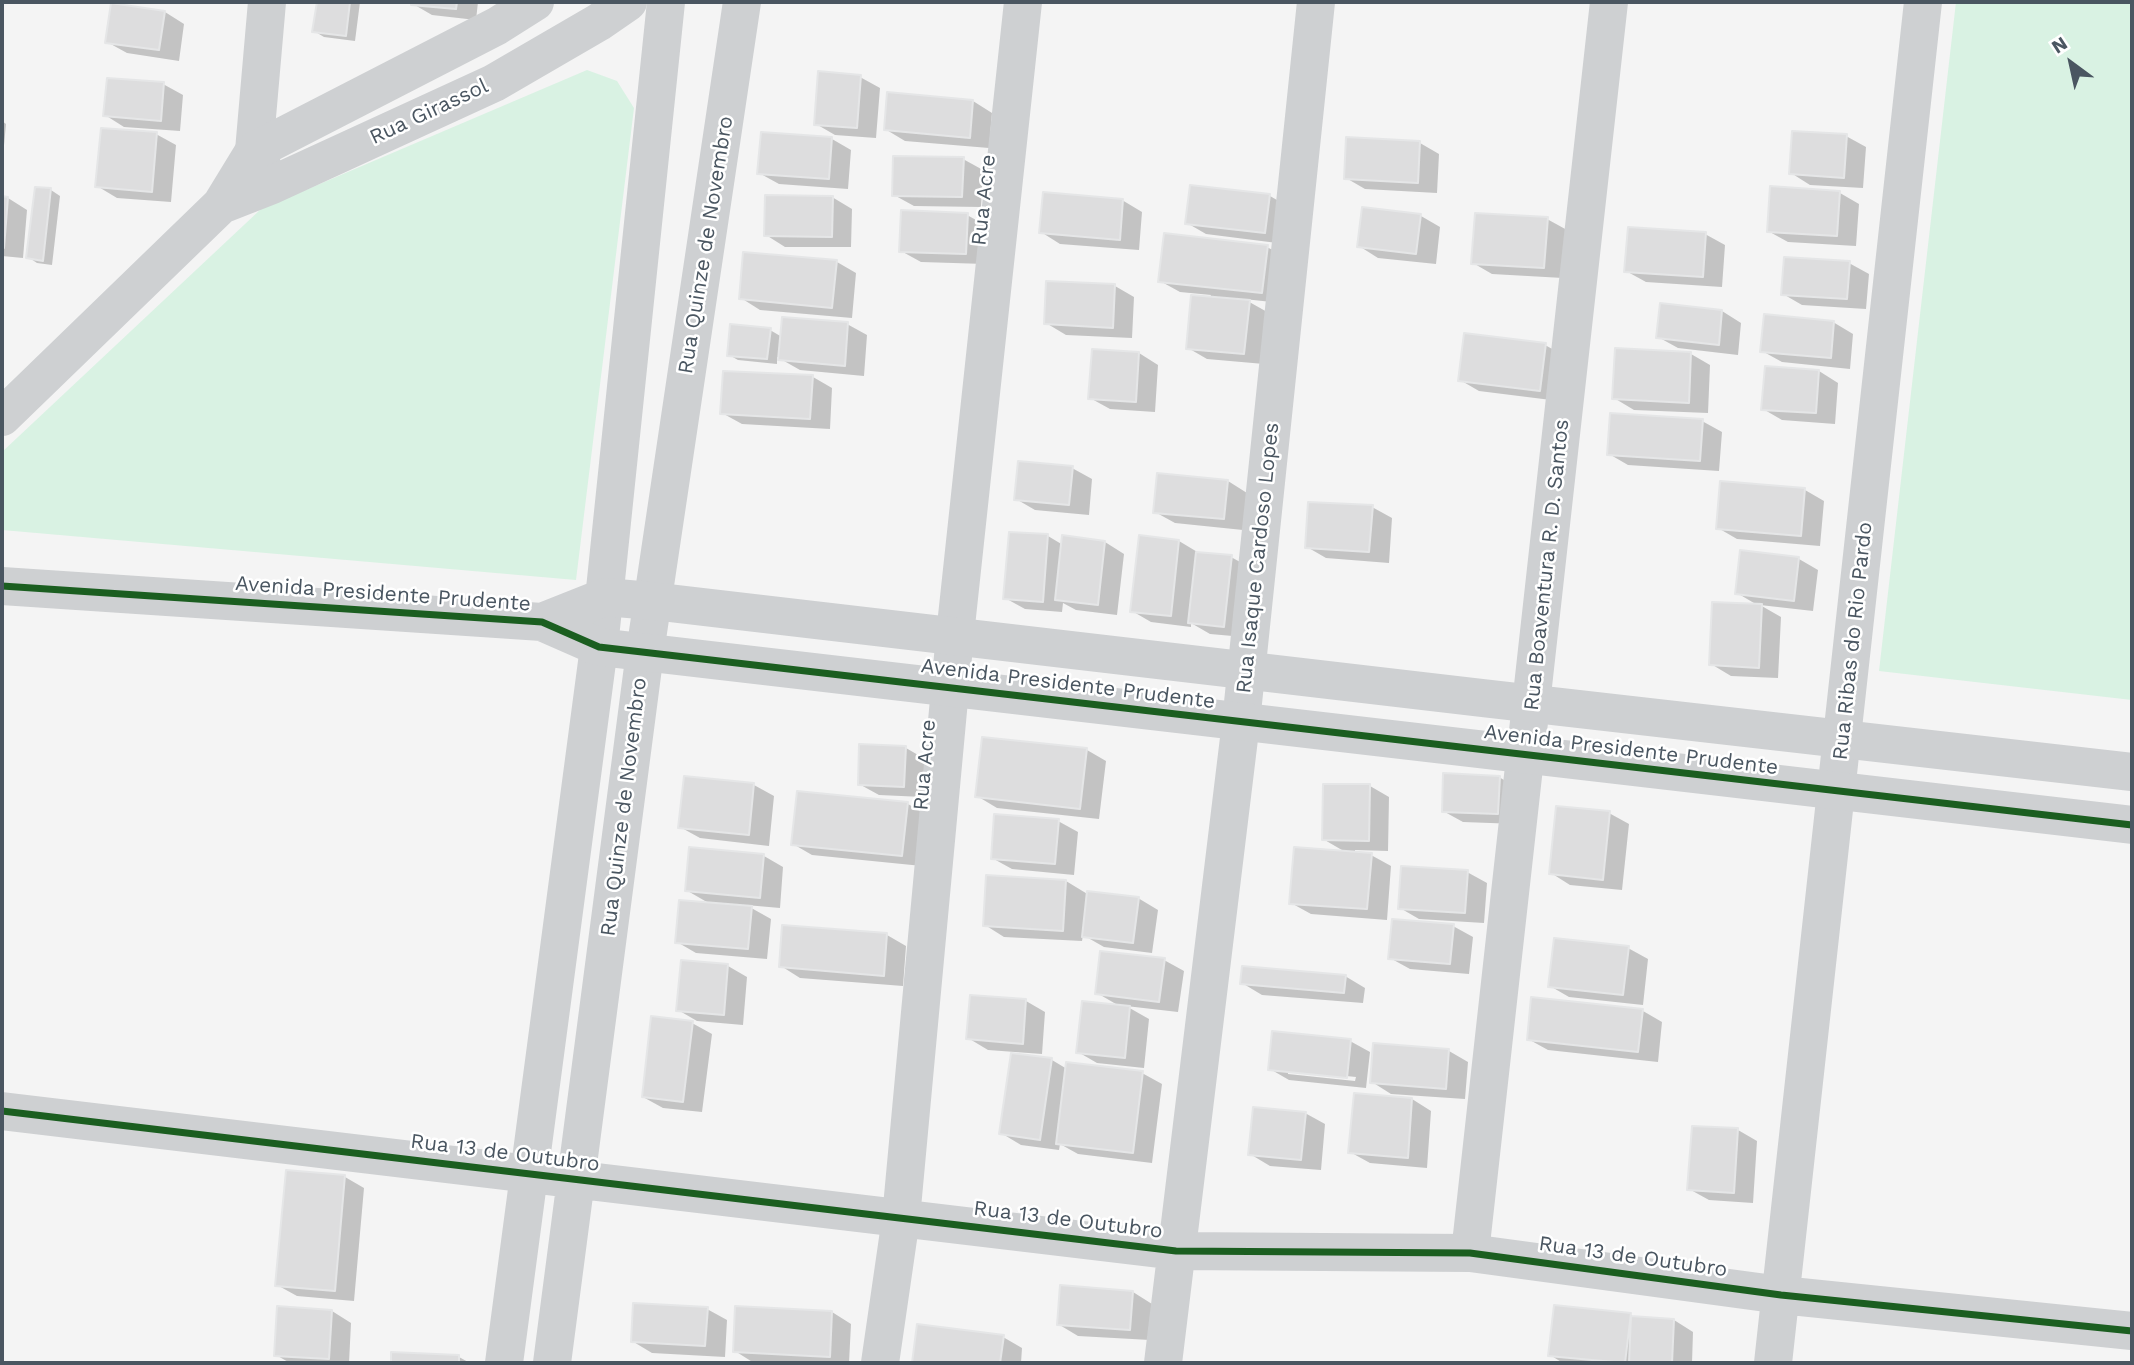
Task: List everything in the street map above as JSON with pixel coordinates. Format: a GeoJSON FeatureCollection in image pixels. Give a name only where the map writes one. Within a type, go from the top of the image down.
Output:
{"type":"FeatureCollection","features":[{"type":"Feature","properties":{"kind":"street"},"geometry":{"type":"LineString","coordinates":[[267,2],[254,151],[272,185]]}},
{"type":"Feature","properties":{"kind":"street","name":"Rua Girassol"},"geometry":{"type":"LineString","coordinates":[[2,417],[221,205],[254,151],[497,26],[535,2]]}},
{"type":"Feature","properties":{"kind":"street","name":"Rua Girassol"},"geometry":{"type":"LineString","coordinates":[[221,205],[272,185],[494,83],[599,22],[628,2]]}},
{"type":"Feature","properties":{"kind":"street"},"geometry":{"type":"LineString","coordinates":[[505,1363],[605,597],[666,2]]}},
{"type":"Feature","properties":{"kind":"street","name":"Rua Quinze de Novembro"},"geometry":{"type":"LineString","coordinates":[[552,1363],[652,601],[742,2]]}},
{"type":"Feature","properties":{"kind":"street","name":"Rua Acre"},"geometry":{"type":"LineString","coordinates":[[880,1363],[901,1218],[955,635],[1023,2]]}},
{"type":"Feature","properties":{"kind":"street","name":"Rua Isaque Cardoso Lopes"},"geometry":{"type":"LineString","coordinates":[[1163,1363],[1241,722],[1317,2]]}},
{"type":"Feature","properties":{"kind":"street","name":"Rua Boaventura R. D. Santos"},"geometry":{"type":"LineString","coordinates":[[1470,1253],[1609,2]]}},
{"type":"Feature","properties":{"kind":"street","name":"Rua Ribas do Rio Pardo"},"geometry":{"type":"LineString","coordinates":[[1773,1363],[1923,2]]}},
{"type":"Feature","properties":{"kind":"street","name":"Avenida Presidente Prudente"},"geometry":{"type":"LineString","coordinates":[[2,586],[542,622],[599,647],[2132,825]]}},
{"type":"Feature","properties":{"kind":"street","name":"Avenida Presidente Prudente"},"geometry":{"type":"LineString","coordinates":[[542,622],[605,597],[652,601],[1842,741],[2132,772]]}},
{"type":"Feature","properties":{"kind":"street","name":"Rua 13 de Outubro"},"geometry":{"type":"LineString","coordinates":[[2,1111],[1177,1251],[1470,1253],[1781,1295],[2132,1331]]}},
{"type":"Feature","properties":{"kind":"green space"},"geometry":{"type":"Polygon","coordinates":[[[1956,2],[2132,2],[2132,700],[1879,671],[1956,2]]]}},
{"type":"Feature","properties":{"kind":"green space"},"geometry":{"type":"Polygon","coordinates":[[[587,70],[617,81],[634,108],[576,580],[2,530],[2,452],[261,209],[587,70]]]}},
{"type":"Feature","properties":{"kind":"building"},"geometry":{"type":"Polygon","coordinates":[[[317,2],[350,2],[346,36],[312,32],[317,2]]]}},
{"type":"Feature","properties":{"kind":"building"},"geometry":{"type":"Polygon","coordinates":[[[411,2],[457,2],[456,9],[411,5],[411,2]]]}},
{"type":"Feature","properties":{"kind":"building"},"geometry":{"type":"Polygon","coordinates":[[[111,3],[165,11],[159,50],[105,43],[111,3]]]}},
{"type":"Feature","properties":{"kind":"building"},"geometry":{"type":"Polygon","coordinates":[[[818,71],[861,75],[857,128],[814,125],[818,71]]]}},
{"type":"Feature","properties":{"kind":"building"},"geometry":{"type":"Polygon","coordinates":[[[107,78],[164,82],[161,121],[103,116],[107,78]]]}},
{"type":"Feature","properties":{"kind":"building"},"geometry":{"type":"Polygon","coordinates":[[[887,92],[973,100],[970,138],[884,130],[887,92]]]}},
{"type":"Feature","properties":{"kind":"building"},"geometry":{"type":"Polygon","coordinates":[[[101,128],[157,132],[152,192],[95,187],[101,128]]]}},
{"type":"Feature","properties":{"kind":"building"},"geometry":{"type":"Polygon","coordinates":[[[1792,131],[1847,134],[1844,178],[1789,174],[1792,131]]]}},
{"type":"Feature","properties":{"kind":"building"},"geometry":{"type":"Polygon","coordinates":[[[761,132],[832,137],[829,179],[757,174],[761,132]]]}},
{"type":"Feature","properties":{"kind":"building"},"geometry":{"type":"Polygon","coordinates":[[[1346,137],[1420,141],[1418,183],[1344,179],[1346,137]]]}},
{"type":"Feature","properties":{"kind":"building"},"geometry":{"type":"Polygon","coordinates":[[[893,156],[964,157],[962,197],[892,196],[893,156]]]}},
{"type":"Feature","properties":{"kind":"building"},"geometry":{"type":"Polygon","coordinates":[[[1190,185],[1270,194],[1265,233],[1185,224],[1190,185]]]}},
{"type":"Feature","properties":{"kind":"building"},"geometry":{"type":"Polygon","coordinates":[[[1770,186],[1840,191],[1837,236],[1767,232],[1770,186]]]}},
{"type":"Feature","properties":{"kind":"building"},"geometry":{"type":"Polygon","coordinates":[[[35,187],[51,188],[43,261],[26,258],[35,187]]]}},
{"type":"Feature","properties":{"kind":"building"},"geometry":{"type":"Polygon","coordinates":[[[1043,192],[1123,199],[1120,240],[1039,233],[1043,192]]]}},
{"type":"Feature","properties":{"kind":"building"},"geometry":{"type":"Polygon","coordinates":[[[765,195],[833,196],[832,237],[764,236],[765,195]]]}},
{"type":"Feature","properties":{"kind":"building"},"geometry":{"type":"Polygon","coordinates":[[[2,196],[8,197],[4,248],[2,248],[2,196]]]}},
{"type":"Feature","properties":{"kind":"building"},"geometry":{"type":"Polygon","coordinates":[[[1362,207],[1421,214],[1416,254],[1357,247],[1362,207]]]}},
{"type":"Feature","properties":{"kind":"building"},"geometry":{"type":"Polygon","coordinates":[[[901,210],[968,213],[966,254],[899,252],[901,210]]]}},
{"type":"Feature","properties":{"kind":"building"},"geometry":{"type":"Polygon","coordinates":[[[1475,213],[1548,217],[1544,268],[1471,264],[1475,213]]]}},
{"type":"Feature","properties":{"kind":"building"},"geometry":{"type":"Polygon","coordinates":[[[1628,227],[1706,232],[1703,277],[1624,272],[1628,227]]]}},
{"type":"Feature","properties":{"kind":"building"},"geometry":{"type":"Polygon","coordinates":[[[1164,233],[1268,245],[1262,293],[1158,282],[1164,233]]]}},
{"type":"Feature","properties":{"kind":"building"},"geometry":{"type":"Polygon","coordinates":[[[743,252],[837,260],[832,308],[739,299],[743,252]]]}},
{"type":"Feature","properties":{"kind":"building"},"geometry":{"type":"Polygon","coordinates":[[[1784,257],[1850,261],[1847,299],[1781,295],[1784,257]]]}},
{"type":"Feature","properties":{"kind":"building"},"geometry":{"type":"Polygon","coordinates":[[[1046,281],[1115,284],[1113,328],[1044,324],[1046,281]]]}},
{"type":"Feature","properties":{"kind":"building"},"geometry":{"type":"Polygon","coordinates":[[[1191,295],[1250,300],[1244,354],[1186,349],[1191,295]]]}},
{"type":"Feature","properties":{"kind":"building"},"geometry":{"type":"Polygon","coordinates":[[[1660,303],[1722,310],[1719,345],[1656,338],[1660,303]]]}},
{"type":"Feature","properties":{"kind":"building"},"geometry":{"type":"Polygon","coordinates":[[[1764,314],[1834,321],[1831,358],[1760,352],[1764,314]]]}},
{"type":"Feature","properties":{"kind":"building"},"geometry":{"type":"Polygon","coordinates":[[[782,317],[848,322],[845,366],[778,360],[782,317]]]}},
{"type":"Feature","properties":{"kind":"building"},"geometry":{"type":"Polygon","coordinates":[[[730,324],[771,328],[767,359],[727,356],[730,324]]]}},
{"type":"Feature","properties":{"kind":"building"},"geometry":{"type":"Polygon","coordinates":[[[1464,333],[1546,343],[1540,391],[1458,381],[1464,333]]]}},
{"type":"Feature","properties":{"kind":"building"},"geometry":{"type":"Polygon","coordinates":[[[1615,348],[1691,352],[1689,403],[1612,399],[1615,348]]]}},
{"type":"Feature","properties":{"kind":"building"},"geometry":{"type":"Polygon","coordinates":[[[1092,349],[1139,352],[1136,402],[1088,399],[1092,349]]]}},
{"type":"Feature","properties":{"kind":"building"},"geometry":{"type":"Polygon","coordinates":[[[1765,366],[1819,370],[1816,413],[1761,410],[1765,366]]]}},
{"type":"Feature","properties":{"kind":"building"},"geometry":{"type":"Polygon","coordinates":[[[723,371],[813,375],[810,419],[720,414],[723,371]]]}},
{"type":"Feature","properties":{"kind":"building"},"geometry":{"type":"Polygon","coordinates":[[[1610,413],[1703,419],[1700,461],[1607,455],[1610,413]]]}},
{"type":"Feature","properties":{"kind":"building"},"geometry":{"type":"Polygon","coordinates":[[[1018,461],[1073,466],[1069,505],[1014,500],[1018,461]]]}},
{"type":"Feature","properties":{"kind":"building"},"geometry":{"type":"Polygon","coordinates":[[[1157,473],[1228,480],[1224,519],[1153,513],[1157,473]]]}},
{"type":"Feature","properties":{"kind":"building"},"geometry":{"type":"Polygon","coordinates":[[[1720,481],[1805,488],[1801,536],[1716,529],[1720,481]]]}},
{"type":"Feature","properties":{"kind":"building"},"geometry":{"type":"Polygon","coordinates":[[[1308,502],[1373,505],[1369,552],[1305,548],[1308,502]]]}},
{"type":"Feature","properties":{"kind":"building"},"geometry":{"type":"Polygon","coordinates":[[[1009,532],[1048,534],[1043,602],[1003,599],[1009,532]]]}},
{"type":"Feature","properties":{"kind":"building"},"geometry":{"type":"Polygon","coordinates":[[[1062,535],[1105,541],[1098,605],[1055,600],[1062,535]]]}},
{"type":"Feature","properties":{"kind":"building"},"geometry":{"type":"Polygon","coordinates":[[[1139,535],[1179,540],[1171,616],[1130,612],[1139,535]]]}},
{"type":"Feature","properties":{"kind":"building"},"geometry":{"type":"Polygon","coordinates":[[[1740,550],[1799,557],[1794,601],[1735,594],[1740,550]]]}},
{"type":"Feature","properties":{"kind":"building"},"geometry":{"type":"Polygon","coordinates":[[[1196,552],[1232,555],[1224,627],[1188,623],[1196,552]]]}},
{"type":"Feature","properties":{"kind":"building"},"geometry":{"type":"Polygon","coordinates":[[[1712,602],[1762,604],[1759,668],[1709,665],[1712,602]]]}},
{"type":"Feature","properties":{"kind":"building"},"geometry":{"type":"Polygon","coordinates":[[[982,737],[1087,748],[1080,809],[975,797],[982,737]]]}},
{"type":"Feature","properties":{"kind":"building"},"geometry":{"type":"Polygon","coordinates":[[[859,744],[906,746],[904,787],[858,785],[859,744]]]}},
{"type":"Feature","properties":{"kind":"building"},"geometry":{"type":"Polygon","coordinates":[[[1443,773],[1500,776],[1498,814],[1442,812],[1443,773]]]}},
{"type":"Feature","properties":{"kind":"building"},"geometry":{"type":"Polygon","coordinates":[[[684,776],[754,783],[749,835],[678,828],[684,776]]]}},
{"type":"Feature","properties":{"kind":"building"},"geometry":{"type":"Polygon","coordinates":[[[1323,784],[1370,784],[1369,841],[1322,840],[1323,784]]]}},
{"type":"Feature","properties":{"kind":"building"},"geometry":{"type":"Polygon","coordinates":[[[797,791],[908,802],[902,856],[791,845],[797,791]]]}},
{"type":"Feature","properties":{"kind":"building"},"geometry":{"type":"Polygon","coordinates":[[[1556,806],[1610,811],[1603,880],[1549,874],[1556,806]]]}},
{"type":"Feature","properties":{"kind":"building"},"geometry":{"type":"Polygon","coordinates":[[[994,814],[1059,819],[1055,864],[991,859],[994,814]]]}},
{"type":"Feature","properties":{"kind":"building"},"geometry":{"type":"Polygon","coordinates":[[[689,847],[764,854],[760,898],[685,891],[689,847]]]}},
{"type":"Feature","properties":{"kind":"building"},"geometry":{"type":"Polygon","coordinates":[[[1294,847],[1372,853],[1367,909],[1289,904],[1294,847]]]}},
{"type":"Feature","properties":{"kind":"building"},"geometry":{"type":"Polygon","coordinates":[[[1401,866],[1468,870],[1465,913],[1398,909],[1401,866]]]}},
{"type":"Feature","properties":{"kind":"building"},"geometry":{"type":"Polygon","coordinates":[[[986,875],[1066,880],[1063,931],[983,926],[986,875]]]}},
{"type":"Feature","properties":{"kind":"building"},"geometry":{"type":"Polygon","coordinates":[[[1087,891],[1139,897],[1133,943],[1082,937],[1087,891]]]}},
{"type":"Feature","properties":{"kind":"building"},"geometry":{"type":"Polygon","coordinates":[[[679,900],[752,906],[748,949],[675,943],[679,900]]]}},
{"type":"Feature","properties":{"kind":"building"},"geometry":{"type":"Polygon","coordinates":[[[1392,919],[1454,924],[1450,964],[1388,959],[1392,919]]]}},
{"type":"Feature","properties":{"kind":"building"},"geometry":{"type":"Polygon","coordinates":[[[782,925],[887,933],[884,976],[779,967],[782,925]]]}},
{"type":"Feature","properties":{"kind":"building"},"geometry":{"type":"Polygon","coordinates":[[[1554,938],[1629,946],[1623,995],[1548,987],[1554,938]]]}},
{"type":"Feature","properties":{"kind":"building"},"geometry":{"type":"Polygon","coordinates":[[[1100,951],[1165,958],[1159,1002],[1095,994],[1100,951]]]}},
{"type":"Feature","properties":{"kind":"building"},"geometry":{"type":"Polygon","coordinates":[[[681,960],[728,964],[724,1015],[676,1011],[681,960]]]}},
{"type":"Feature","properties":{"kind":"building"},"geometry":{"type":"Polygon","coordinates":[[[1242,966],[1346,975],[1344,993],[1240,984],[1242,966]]]}},
{"type":"Feature","properties":{"kind":"building"},"geometry":{"type":"Polygon","coordinates":[[[970,995],[1026,999],[1023,1044],[966,1039],[970,995]]]}},
{"type":"Feature","properties":{"kind":"building"},"geometry":{"type":"Polygon","coordinates":[[[1531,997],[1643,1009],[1638,1052],[1527,1040],[1531,997]]]}},
{"type":"Feature","properties":{"kind":"building"},"geometry":{"type":"Polygon","coordinates":[[[1082,1001],[1130,1006],[1125,1058],[1076,1053],[1082,1001]]]}},
{"type":"Feature","properties":{"kind":"building"},"geometry":{"type":"Polygon","coordinates":[[[651,1016],[693,1021],[683,1102],[642,1097],[651,1016]]]}},
{"type":"Feature","properties":{"kind":"building"},"geometry":{"type":"Polygon","coordinates":[[[1272,1031],[1351,1039],[1347,1078],[1268,1070],[1272,1031]]]}},
{"type":"Feature","properties":{"kind":"building"},"geometry":{"type":"Polygon","coordinates":[[[1373,1043],[1449,1049],[1446,1089],[1370,1083],[1373,1043]]]}},
{"type":"Feature","properties":{"kind":"building"},"geometry":{"type":"Polygon","coordinates":[[[1011,1053],[1052,1058],[1040,1140],[999,1134],[1011,1053]]]}},
{"type":"Feature","properties":{"kind":"building"},"geometry":{"type":"Polygon","coordinates":[[[1066,1062],[1143,1071],[1133,1153],[1056,1144],[1066,1062]]]}},
{"type":"Feature","properties":{"kind":"building"},"geometry":{"type":"Polygon","coordinates":[[[1354,1093],[1412,1098],[1408,1158],[1348,1153],[1354,1093]]]}},
{"type":"Feature","properties":{"kind":"building"},"geometry":{"type":"Polygon","coordinates":[[[1253,1107],[1306,1112],[1301,1160],[1248,1155],[1253,1107]]]}},
{"type":"Feature","properties":{"kind":"building"},"geometry":{"type":"Polygon","coordinates":[[[1692,1126],[1738,1128],[1734,1193],[1687,1190],[1692,1126]]]}},
{"type":"Feature","properties":{"kind":"building"},"geometry":{"type":"Polygon","coordinates":[[[286,1170],[345,1175],[335,1291],[275,1286],[286,1170]]]}},
{"type":"Feature","properties":{"kind":"building"},"geometry":{"type":"Polygon","coordinates":[[[1060,1285],[1133,1291],[1130,1330],[1057,1325],[1060,1285]]]}},
{"type":"Feature","properties":{"kind":"building"},"geometry":{"type":"Polygon","coordinates":[[[633,1303],[708,1307],[705,1346],[631,1342],[633,1303]]]}},
{"type":"Feature","properties":{"kind":"building"},"geometry":{"type":"Polygon","coordinates":[[[1554,1305],[1631,1313],[1625,1363],[1548,1356],[1554,1305]]]}},
{"type":"Feature","properties":{"kind":"building"},"geometry":{"type":"Polygon","coordinates":[[[277,1306],[332,1310],[329,1359],[274,1356],[277,1306]]]}},
{"type":"Feature","properties":{"kind":"building"},"geometry":{"type":"Polygon","coordinates":[[[735,1306],[832,1311],[830,1357],[733,1352],[735,1306]]]}},
{"type":"Feature","properties":{"kind":"building"},"geometry":{"type":"Polygon","coordinates":[[[1631,1316],[1674,1319],[1672,1363],[1629,1363],[1631,1316]]]}},
{"type":"Feature","properties":{"kind":"building"},"geometry":{"type":"Polygon","coordinates":[[[917,1324],[1004,1335],[1000,1363],[912,1363],[917,1324]]]}},
{"type":"Feature","properties":{"kind":"building"},"geometry":{"type":"Polygon","coordinates":[[[391,1352],[459,1355],[459,1363],[391,1363],[391,1352]]]}},
{"type":"Feature","properties":{"kind":"cycle path"},"geometry":{"type":"LineString","coordinates":[[2,586],[542,622],[599,647],[2132,825]]}},
{"type":"Feature","properties":{"kind":"cycle path"},"geometry":{"type":"LineString","coordinates":[[2,1111],[1176,1251],[1470,1253],[1781,1295],[2132,1331]]}}]}
